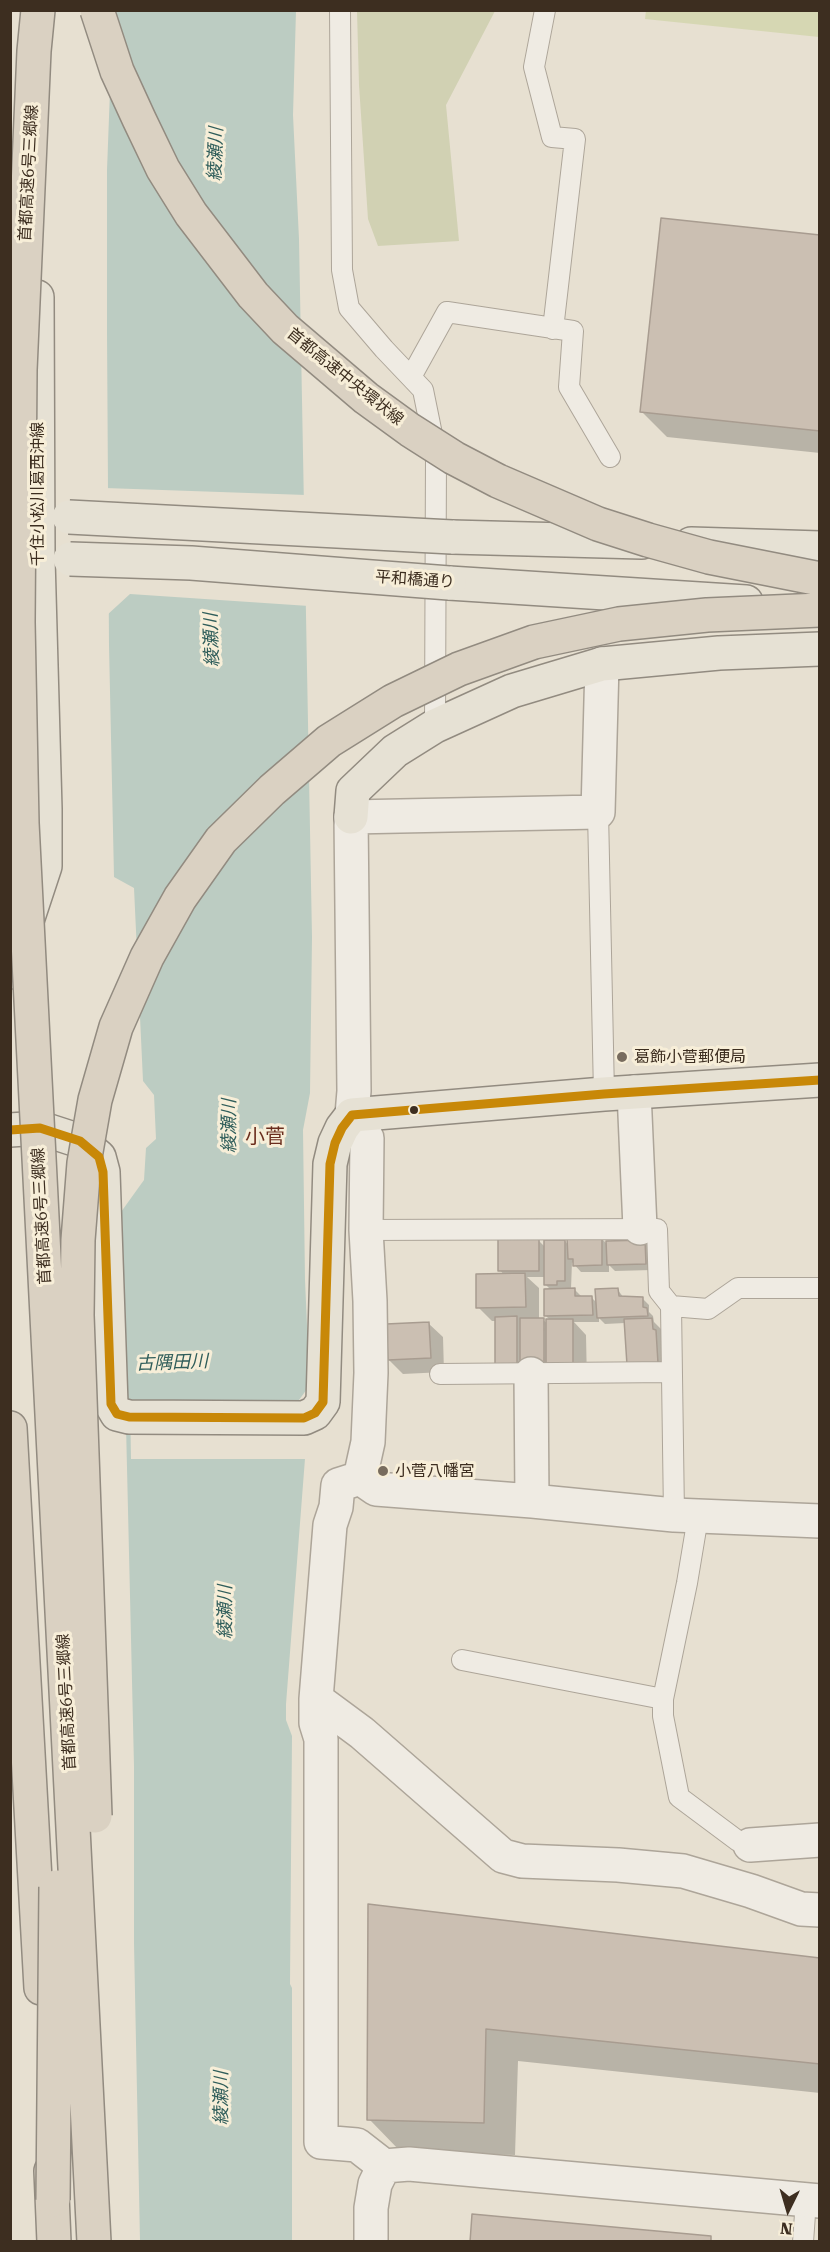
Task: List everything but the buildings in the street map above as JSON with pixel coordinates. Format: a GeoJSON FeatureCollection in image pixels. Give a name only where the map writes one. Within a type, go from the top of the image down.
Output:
{"type":"FeatureCollection","features":[{"type":"Feature","properties":{"kind":"highway","name":"首都高速6号三郷線"},"geometry":{"type":"LineString","coordinates":[[38,10],[20,370],[18,622],[22,799],[94,2241]]}},
{"type":"Feature","properties":{"kind":"highway","name":"首都高速中央環状線"},"geometry":{"type":"LineString","coordinates":[[97,10],[117,71],[139,119],[163,169],[191,214],[253,295],[285,329],[366,398],[454,458],[498,481],[598,524],[709,557],[819,579]]}},
{"type":"Feature","properties":{"kind":"highway","name":"首都高速中央環状線"},"geometry":{"type":"LineString","coordinates":[[119,10],[138,66],[158,110],[182,158],[209,202],[268,280],[331,343],[376,381],[464,440],[561,489],[655,523],[712,539],[819,560]]}},
{"type":"Feature","properties":{"kind":"highway"},"geometry":{"type":"LineString","coordinates":[[53,2200],[61,1231],[68,1160],[79,1090],[99,1023],[132,949],[167,888],[212,826],[264,774],[318,730],[382,689],[455,654],[526,629],[610,610],[714,597],[819,588]]}},
{"type":"Feature","properties":{"kind":"highway"},"geometry":{"type":"LineString","coordinates":[[109,2241],[77,1305],[78,1240],[84,1163],[95,1100],[116,1027],[147,957],[180,898],[222,840],[272,790],[330,741],[393,701],[459,669],[534,642],[619,624],[706,615],[819,608]]}},
{"type":"Feature","properties":{"kind":"highway"},"geometry":{"type":"LineString","coordinates":[[10,1428],[54,2241]]}},
{"type":"Feature","properties":{"kind":"main road","name":"千住小松川葛西沖線"},"geometry":{"type":"LineString","coordinates":[[10,972],[45,866],[33,10]]}},
{"type":"Feature","properties":{"kind":"main road"},"geometry":{"type":"LineString","coordinates":[[39,516],[452,537],[819,548]]}},
{"type":"Feature","properties":{"kind":"main road","name":"平和橋通り"},"geometry":{"type":"LineString","coordinates":[[39,558],[191,563],[819,608]]}},
{"type":"Feature","properties":{"kind":"main road"},"geometry":{"type":"LineString","coordinates":[[351,816],[353,791],[395,751],[435,726],[512,691],[602,664],[719,652],[819,648]]}},
{"type":"Feature","properties":{"kind":"main road"},"geometry":{"type":"LineString","coordinates":[[10,1130],[40,1128],[80,1141],[99,1157],[103,1172],[111,1404],[117,1414],[129,1417],[304,1418],[315,1413],[323,1402],[330,1164],[338,1135],[352,1115],[619,1093],[819,1080]]}},
{"type":"Feature","properties":{"kind":"street"},"geometry":{"type":"LineString","coordinates":[[360,1478],[368,1442],[371,1373],[366,1230],[367,1138],[352,1115],[354,1090],[351,816],[598,812],[602,664]]}},
{"type":"Feature","properties":{"kind":"street"},"geometry":{"type":"LineString","coordinates":[[619,1093],[640,1228]]}},
{"type":"Feature","properties":{"kind":"street"},"geometry":{"type":"LineString","coordinates":[[531,1374],[532,1501]]}},
{"type":"Feature","properties":{"kind":"street"},"geometry":{"type":"LineString","coordinates":[[360,1478],[376,1489],[686,1516],[819,1521]]}},
{"type":"Feature","properties":{"kind":"street"},"geometry":{"type":"LineString","coordinates":[[360,1478],[338,1485],[336,1507],[330,1526],[316,1700],[316,1723],[321,1739],[321,2142],[357,2145],[384,2166],[409,2164],[813,2200]]}},
{"type":"Feature","properties":{"kind":"street"},"geometry":{"type":"LineString","coordinates":[[316,1700],[362,1734],[503,1856],[522,1861],[618,1865],[683,1871],[801,1908],[819,1910]]}},
{"type":"Feature","properties":{"kind":"street"},"geometry":{"type":"LineString","coordinates":[[751,1891],[748,1856],[744,1843],[819,1840]]}},
{"type":"Feature","properties":{"kind":"street"},"geometry":{"type":"LineString","coordinates":[[371,2241],[371,2208],[375,2184],[384,2166]]}},
{"type":"Feature","properties":{"kind":"lane"},"geometry":{"type":"LineString","coordinates":[[340,10],[342,270],[349,308],[423,390],[436,454],[435,726]]}},
{"type":"Feature","properties":{"kind":"lane"},"geometry":{"type":"LineString","coordinates":[[545,10],[534,67],[552,137],[575,139],[553,328]]}},
{"type":"Feature","properties":{"kind":"lane"},"geometry":{"type":"LineString","coordinates":[[411,377],[447,312],[573,331],[569,387],[610,457]]}},
{"type":"Feature","properties":{"kind":"lane"},"geometry":{"type":"LineString","coordinates":[[598,812],[619,1093]]}},
{"type":"Feature","properties":{"kind":"lane"},"geometry":{"type":"LineString","coordinates":[[366,1230],[657,1229],[659,1291],[671,1306],[672,1372],[686,1516],[687,1583],[663,1699],[663,1716],[679,1797],[744,1843]]}},
{"type":"Feature","properties":{"kind":"lane"},"geometry":{"type":"LineString","coordinates":[[671,1306],[708,1309],[738,1288],[819,1288]]}},
{"type":"Feature","properties":{"kind":"lane"},"geometry":{"type":"LineString","coordinates":[[440,1374],[672,1372]]}},
{"type":"Feature","properties":{"kind":"lane"},"geometry":{"type":"LineString","coordinates":[[462,1659],[663,1699]]}},
{"type":"Feature","properties":{"kind":"lane"},"geometry":{"type":"LineString","coordinates":[[803,2241],[813,2200]]}},
{"type":"Feature","properties":{"kind":"green space"},"geometry":{"type":"Polygon","coordinates":[[[646,10],[819,11],[819,37],[645,19],[646,10]]]}},
{"type":"Feature","properties":{"kind":"green space"},"geometry":{"type":"Polygon","coordinates":[[[357,11],[495,11],[446,105],[459,241],[378,246],[368,219],[359,85],[357,11]]]}},
{"type":"Feature","properties":{"kind":"water"},"geometry":{"type":"Polygon","coordinates":[[[113,11],[296,11],[293,115],[299,239],[312,937],[310,1093],[303,1130],[305,1280],[310,1394],[286,1704],[286,1720],[292,1736],[290,1984],[292,1988],[292,2241],[140,2241],[134,1943],[134,1766],[121,1212],[144,1180],[146,1148],[156,1139],[154,1095],[143,1081],[134,888],[114,877],[109,645],[107,333],[107,170],[113,11]]]}},
{"type":"Feature","properties":{"kind":"pier"},"geometry":{"type":"Polygon","coordinates":[[[105,488],[306,495],[309,606],[130,594],[106,616],[105,488]]]}},
{"type":"Feature","properties":{"kind":"pier"},"geometry":{"type":"Polygon","coordinates":[[[307,1389],[308,1459],[131,1459],[130,1401],[299,1400],[307,1389]]]}},
{"type":"Feature","properties":{"kind":"transit line"},"geometry":{"type":"LineString","coordinates":[[10,1130],[40,1128],[80,1141],[99,1157],[103,1172],[111,1404],[117,1414],[129,1417],[304,1418],[315,1413],[323,1402],[330,1164],[335,1143],[342,1128],[352,1115],[604,1094],[820,1080]]}},
{"type":"Feature","properties":{"kind":"place","name":"葛飾小菅郵便局"},"geometry":{"type":"Point","coordinates":[622,1057]}},
{"type":"Feature","properties":{"kind":"place","name":"小菅八幡宮"},"geometry":{"type":"Point","coordinates":[383,1471]}},
{"type":"Feature","properties":{"kind":"district","name":"小菅"},"geometry":{"type":"Point","coordinates":[265,1137]}},
{"type":"Feature","properties":{"kind":"water label","name":"綾瀬川"},"geometry":{"type":"Point","coordinates":[216,154]}},
{"type":"Feature","properties":{"kind":"water label","name":"綾瀬川"},"geometry":{"type":"Point","coordinates":[212,640]}},
{"type":"Feature","properties":{"kind":"water label","name":"綾瀬川"},"geometry":{"type":"Point","coordinates":[230,1126]}},
{"type":"Feature","properties":{"kind":"water label","name":"古隅田川"},"geometry":{"type":"Point","coordinates":[172,1363]}},
{"type":"Feature","properties":{"kind":"water label","name":"綾瀬川"},"geometry":{"type":"Point","coordinates":[226,1612]}},
{"type":"Feature","properties":{"kind":"water label","name":"綾瀬川"},"geometry":{"type":"Point","coordinates":[222,2098]}}]}
